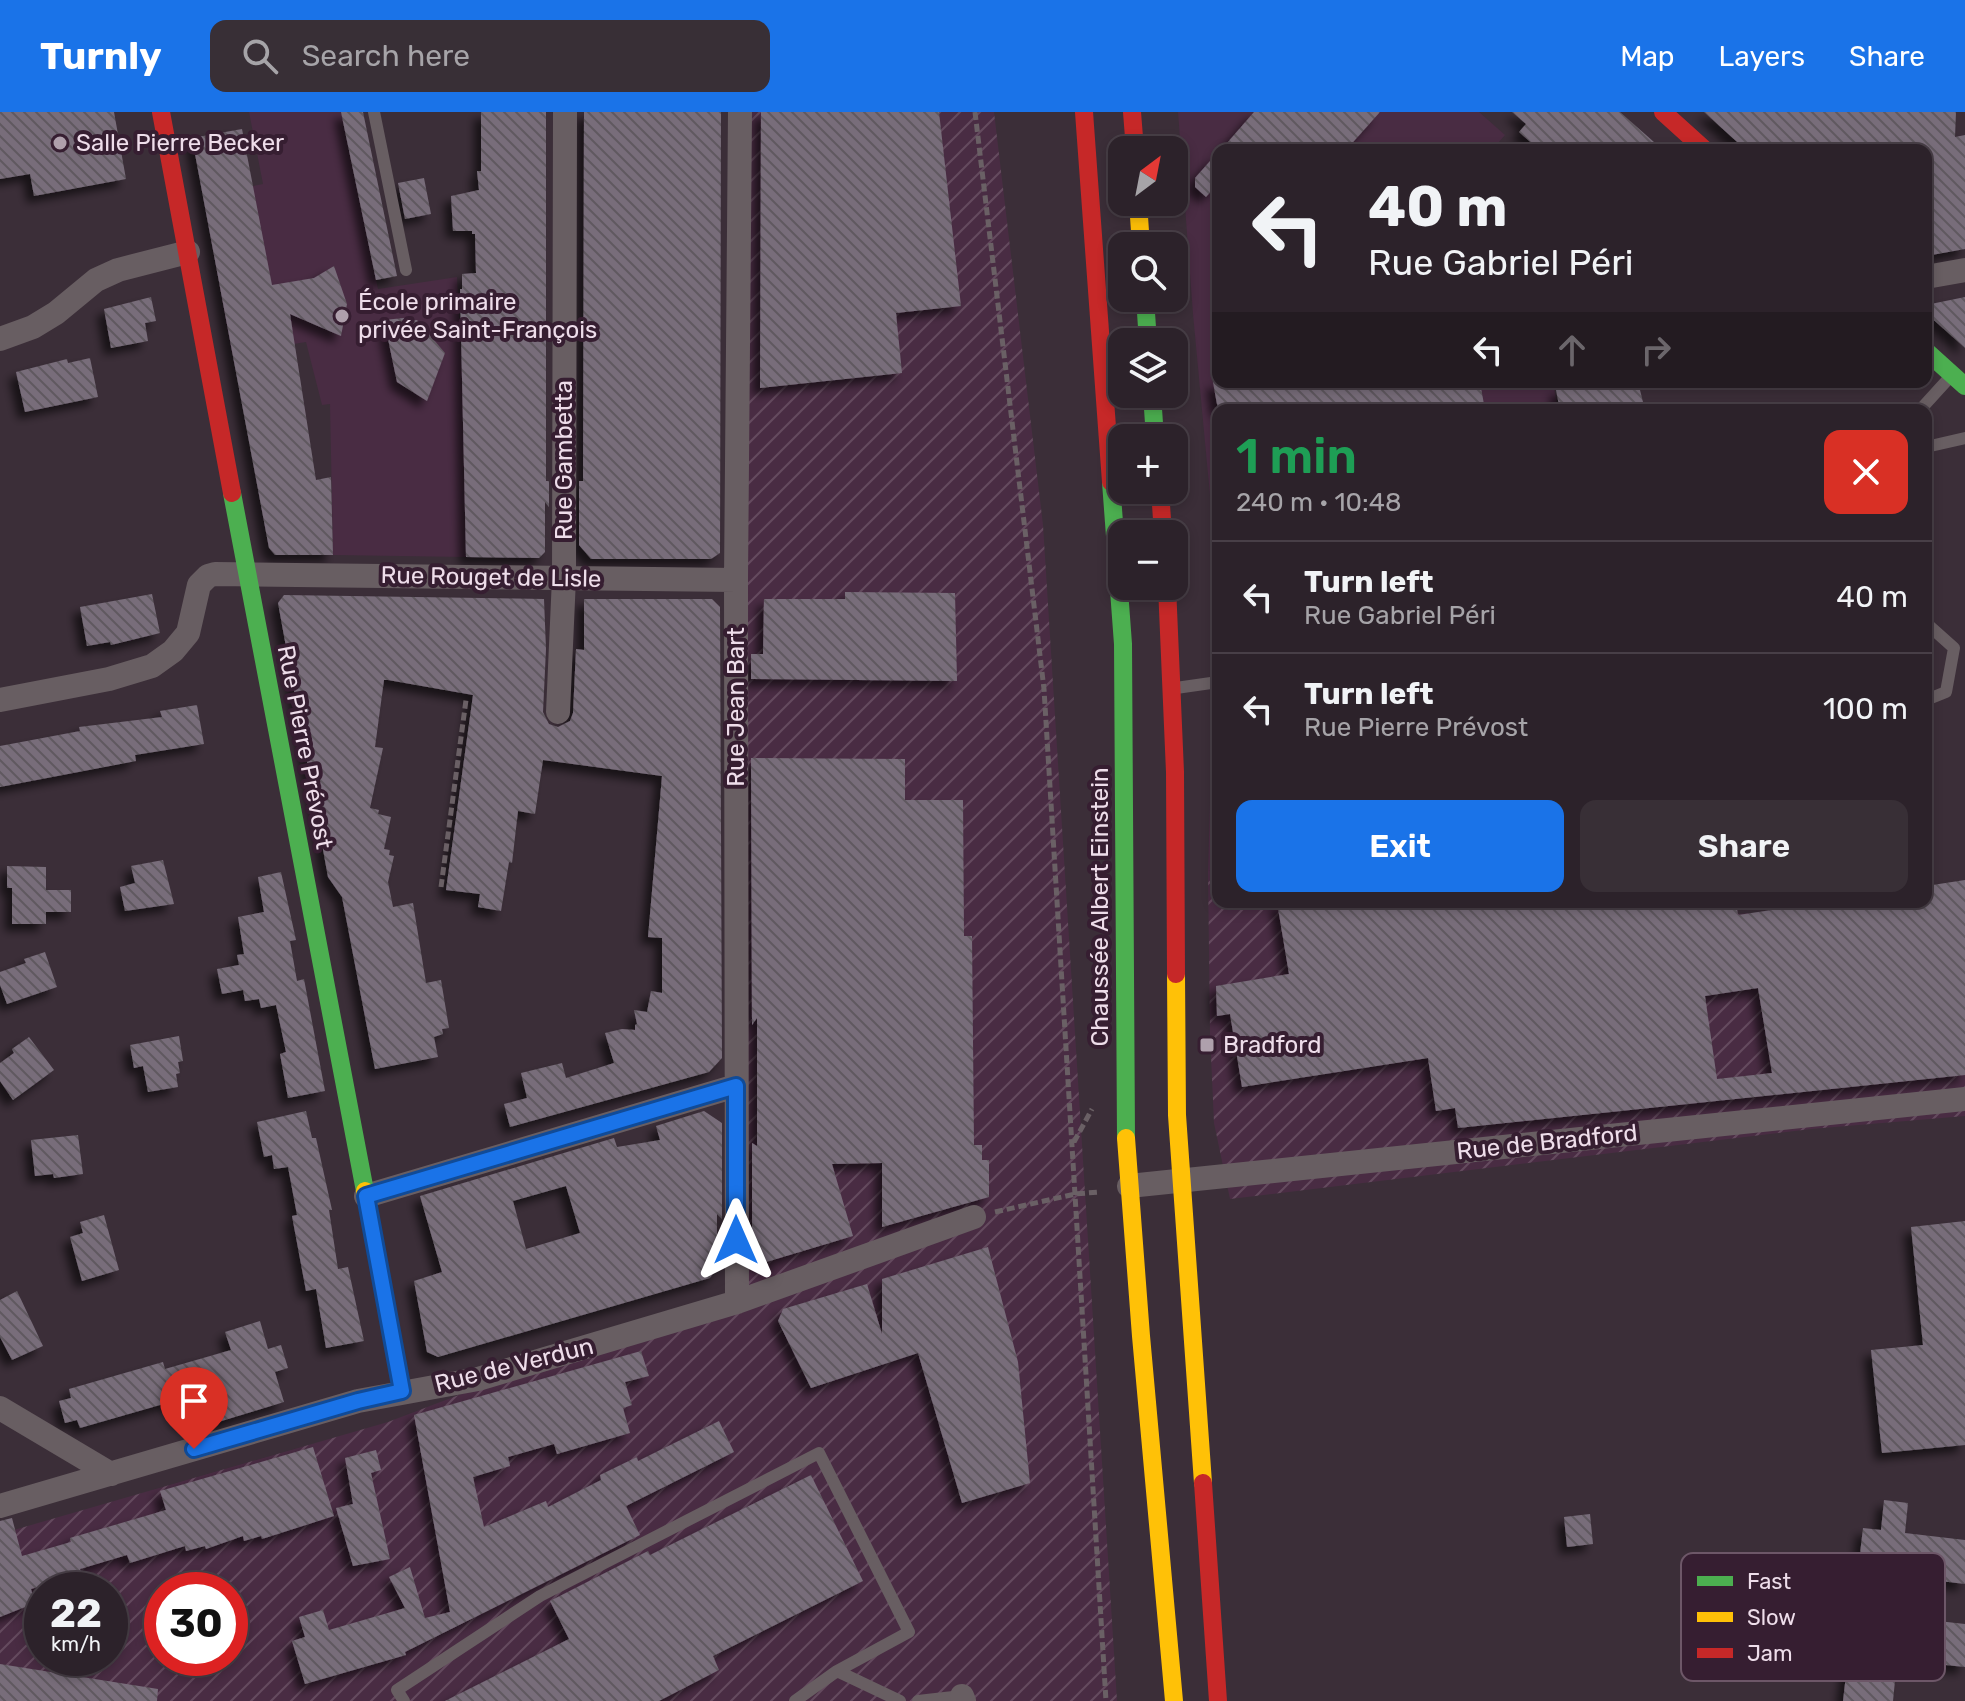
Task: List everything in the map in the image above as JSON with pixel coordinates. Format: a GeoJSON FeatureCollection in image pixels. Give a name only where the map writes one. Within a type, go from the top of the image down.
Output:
{"type":"FeatureCollection","features":[{"type":"Feature","properties":{"kind":"main road","name":"Rue Pierre Prévost"},"geometry":{"type":"LineString","coordinates":[[161,112],[402,1391]]}},
{"type":"Feature","properties":{"kind":"main road","name":"Chaussée Albert Einstein"},"geometry":{"type":"LineString","coordinates":[[1084,112],[1121,613],[1125,1116],[1141,1351],[1174,1701]]}},
{"type":"Feature","properties":{"kind":"main road"},"geometry":{"type":"LineString","coordinates":[[1132,112],[1134,136]]}},
{"type":"Feature","properties":{"kind":"main road"},"geometry":{"type":"LineString","coordinates":[[1663,112],[1698,144]]}},
{"type":"Feature","properties":{"kind":"main road"},"geometry":{"type":"LineString","coordinates":[[1932,356],[1959,380]]}},
{"type":"Feature","properties":{"kind":"main road"},"geometry":{"type":"LineString","coordinates":[[1168,600],[1173,688],[1175,1012],[1181,1180],[1218,1701]]}},
{"type":"Feature","properties":{"kind":"street","name":"Rue Gambetta"},"geometry":{"type":"LineString","coordinates":[[558,712],[564,578],[565,112]]}},
{"type":"Feature","properties":{"kind":"street","name":"Rue Jean Bart"},"geometry":{"type":"LineString","coordinates":[[737,1302],[736,580],[740,112]]}},
{"type":"Feature","properties":{"kind":"street"},"geometry":{"type":"LineString","coordinates":[[0,339],[33,327],[56,313],[96,280],[118,270],[188,252]]}},
{"type":"Feature","properties":{"kind":"street"},"geometry":{"type":"LineString","coordinates":[[1932,276],[1965,270]]}},
{"type":"Feature","properties":{"kind":"street","name":"Rue Rouget de Lisle"},"geometry":{"type":"LineString","coordinates":[[0,700],[109,679],[152,666],[173,651],[188,633],[199,585],[203,579],[215,574],[736,580]]}},
{"type":"Feature","properties":{"kind":"street"},"geometry":{"type":"LineString","coordinates":[[366,1196],[736,1086]]}},
{"type":"Feature","properties":{"kind":"street","name":"Rue de Bradford"},"geometry":{"type":"LineString","coordinates":[[1129,1186],[1965,1099]]}},
{"type":"Feature","properties":{"kind":"street","name":"Rue de Verdun"},"geometry":{"type":"LineString","coordinates":[[0,1506],[358,1401],[478,1379],[737,1302],[974,1217]]}},
{"type":"Feature","properties":{"kind":"street"},"geometry":{"type":"LineString","coordinates":[[0,1408],[111,1474]]}},
{"type":"Feature","properties":{"kind":"lane"},"geometry":{"type":"LineString","coordinates":[[374,112],[406,270]]}},
{"type":"Feature","properties":{"kind":"lane"},"geometry":{"type":"LineString","coordinates":[[1928,404],[1959,380]]}},
{"type":"Feature","properties":{"kind":"lane"},"geometry":{"type":"LineString","coordinates":[[1932,446],[1965,438]]}},
{"type":"Feature","properties":{"kind":"lane"},"geometry":{"type":"LineString","coordinates":[[1932,628],[1954,648],[1946,692],[1932,698]]}},
{"type":"Feature","properties":{"kind":"lane"},"geometry":{"type":"LineString","coordinates":[[1173,688],[1212,683]]}},
{"type":"Feature","properties":{"kind":"lane"},"geometry":{"type":"LineString","coordinates":[[404,1701],[397,1690],[540,1596],[819,1453],[909,1632],[837,1671],[795,1701]]}},
{"type":"Feature","properties":{"kind":"lane"},"geometry":{"type":"LineString","coordinates":[[837,1671],[900,1701]]}},
{"type":"Feature","properties":{"kind":"lane"},"geometry":{"type":"LineString","coordinates":[[918,1701],[963,1699]]}},
{"type":"Feature","properties":{"kind":"path"},"geometry":{"type":"LineString","coordinates":[[975,112],[1044,689],[1106,1701]]}},
{"type":"Feature","properties":{"kind":"path"},"geometry":{"type":"LineString","coordinates":[[441,887],[466,700]]}},
{"type":"Feature","properties":{"kind":"path"},"geometry":{"type":"LineString","coordinates":[[974,1217],[1075,1194],[1092,1193]]}},
{"type":"Feature","properties":{"kind":"shaded area","name":"École primaire privée Saint-François"},"geometry":{"type":"Polygon","coordinates":[[[249,112],[341,112],[378,289],[457,277],[464,413],[466,557],[333,555],[330,404],[322,405],[306,342],[232,354],[203,196],[263,184],[249,112]]]}},
{"type":"Feature","properties":{"kind":"shaded area"},"geometry":{"type":"Polygon","coordinates":[[[735,112],[994,112],[1043,525],[1117,1701],[0,1701],[0,1534],[388,1422],[748,1285],[735,112]]]}},
{"type":"Feature","properties":{"kind":"shaded area"},"geometry":{"type":"Polygon","coordinates":[[[1178,112],[1479,112],[1505,135],[1497,144],[1212,144],[1212,388],[1554,388],[1557,404],[1212,404],[1212,871],[1208,871],[1211,506],[1186,216],[1188,136],[1180,136],[1178,112]]]}},
{"type":"Feature","properties":{"kind":"shaded area"},"geometry":{"type":"Polygon","coordinates":[[[1208,871],[1212,871],[1212,908],[1737,908],[1738,914],[1832,908],[1932,908],[1932,899],[1965,885],[1965,1116],[1811,1129],[1230,1199],[1214,1123],[1208,871]]]}},
{"type":"Feature","properties":{"kind":"building","name":"Salle Pierre Becker"},"geometry":{"type":"Polygon","coordinates":[[[0,112],[114,112],[126,179],[34,196],[30,174],[0,179],[0,112]]]}},
{"type":"Feature","properties":{"kind":"building"},"geometry":{"type":"Polygon","coordinates":[[[341,112],[363,112],[397,276],[376,280],[341,112]]]}},
{"type":"Feature","properties":{"kind":"building"},"geometry":{"type":"Polygon","coordinates":[[[481,112],[546,112],[546,481],[549,481],[549,507],[545,502],[545,552],[539,558],[466,557],[460,289],[462,274],[476,273],[475,234],[472,231],[453,231],[451,196],[479,190],[477,171],[481,171],[481,112]]]}},
{"type":"Feature","properties":{"kind":"building"},"geometry":{"type":"Polygon","coordinates":[[[584,112],[721,112],[720,553],[711,559],[591,559],[579,545],[579,481],[583,481],[584,112]]]}},
{"type":"Feature","properties":{"kind":"building"},"geometry":{"type":"Polygon","coordinates":[[[761,112],[939,112],[961,306],[896,313],[902,373],[760,388],[761,112]]]}},
{"type":"Feature","properties":{"kind":"building"},"geometry":{"type":"Polygon","coordinates":[[[1254,112],[1380,112],[1351,144],[1226,144],[1254,112]]]}},
{"type":"Feature","properties":{"kind":"building"},"geometry":{"type":"Polygon","coordinates":[[[1512,112],[1620,112],[1656,144],[1532,144],[1519,132],[1526,124],[1512,112]]]}},
{"type":"Feature","properties":{"kind":"building"},"geometry":{"type":"Polygon","coordinates":[[[1704,112],[1956,112],[1955,137],[1965,135],[1965,249],[1932,255],[1932,144],[1739,144],[1704,112]]]}},
{"type":"Feature","properties":{"kind":"building"},"geometry":{"type":"Polygon","coordinates":[[[242,129],[272,285],[314,278],[334,266],[347,304],[341,336],[290,314],[316,480],[331,477],[333,555],[275,555],[269,548],[192,138],[242,129]]]}},
{"type":"Feature","properties":{"kind":"building"},"geometry":{"type":"Polygon","coordinates":[[[1212,159],[1212,190],[1206,197],[1195,187],[1195,178],[1212,159]]]}},
{"type":"Feature","properties":{"kind":"building"},"geometry":{"type":"Polygon","coordinates":[[[424,178],[431,214],[405,219],[398,183],[424,178]]]}},
{"type":"Feature","properties":{"kind":"building"},"geometry":{"type":"Polygon","coordinates":[[[151,297],[156,321],[145,323],[148,341],[111,348],[104,309],[151,297]]]}},
{"type":"Feature","properties":{"kind":"building"},"geometry":{"type":"Polygon","coordinates":[[[1965,297],[1965,348],[1932,318],[1932,304],[1965,297]]]}},
{"type":"Feature","properties":{"kind":"building"},"geometry":{"type":"Polygon","coordinates":[[[404,318],[405,321],[417,320],[445,353],[427,401],[397,382],[384,320],[404,318]]]}},
{"type":"Feature","properties":{"kind":"building"},"geometry":{"type":"Polygon","coordinates":[[[90,358],[98,397],[25,412],[16,372],[67,359],[68,363],[90,358]]]}},
{"type":"Feature","properties":{"kind":"building"},"geometry":{"type":"Polygon","coordinates":[[[1214,388],[1481,388],[1484,404],[1217,404],[1214,388]]]}},
{"type":"Feature","properties":{"kind":"building"},"geometry":{"type":"Polygon","coordinates":[[[1640,388],[1644,404],[1559,404],[1556,390],[1640,388]]]}},
{"type":"Feature","properties":{"kind":"building"},"geometry":{"type":"Polygon","coordinates":[[[845,592],[955,593],[957,681],[751,679],[751,654],[763,654],[764,599],[845,599],[845,592]]]}},
{"type":"Feature","properties":{"kind":"building"},"geometry":{"type":"Polygon","coordinates":[[[152,594],[160,633],[111,645],[110,642],[87,646],[80,607],[152,594]]]}},
{"type":"Feature","properties":{"kind":"building"},"geometry":{"type":"Polygon","coordinates":[[[284,595],[544,599],[546,649],[543,712],[549,724],[558,727],[570,721],[573,713],[576,649],[584,650],[584,599],[712,599],[720,607],[722,1058],[709,1072],[510,1127],[504,1104],[527,1098],[521,1073],[562,1063],[566,1078],[614,1063],[605,1033],[635,1030],[634,1010],[647,1012],[651,991],[662,993],[662,938],[648,937],[662,776],[543,760],[535,814],[518,811],[512,863],[509,862],[501,911],[478,907],[480,894],[446,890],[473,695],[388,680],[384,680],[375,747],[383,748],[370,808],[391,817],[384,849],[390,850],[389,855],[394,856],[388,882],[393,907],[413,903],[426,983],[441,980],[449,1028],[442,1029],[443,1034],[434,1037],[438,1057],[375,1069],[342,897],[328,877],[278,603],[284,595]]]}},
{"type":"Feature","properties":{"kind":"building"},"geometry":{"type":"Polygon","coordinates":[[[197,705],[204,744],[135,755],[136,761],[0,787],[0,746],[80,731],[79,727],[162,717],[160,711],[197,705]]]}},
{"type":"Feature","properties":{"kind":"building"},"geometry":{"type":"Polygon","coordinates":[[[751,758],[905,759],[905,800],[963,800],[964,936],[972,936],[974,1145],[982,1145],[982,1160],[989,1160],[989,1197],[882,1227],[882,1163],[832,1164],[853,1236],[763,1263],[752,1251],[752,1143],[757,1146],[757,1018],[752,1025],[751,758]]]}},
{"type":"Feature","properties":{"kind":"building"},"geometry":{"type":"Polygon","coordinates":[[[163,860],[174,904],[125,911],[120,887],[135,883],[131,866],[163,860]]]}},
{"type":"Feature","properties":{"kind":"building"},"geometry":{"type":"Polygon","coordinates":[[[7,866],[46,867],[46,890],[71,890],[71,912],[46,912],[46,924],[12,924],[12,888],[7,888],[7,866]]]}},
{"type":"Feature","properties":{"kind":"building"},"geometry":{"type":"Polygon","coordinates":[[[281,872],[296,940],[290,941],[297,981],[304,979],[325,1091],[288,1098],[280,1054],[286,1052],[276,1005],[261,1008],[259,999],[245,1001],[243,990],[222,994],[217,969],[239,965],[237,955],[244,954],[238,917],[264,912],[258,877],[281,872]]]}},
{"type":"Feature","properties":{"kind":"building"},"geometry":{"type":"Polygon","coordinates":[[[1965,880],[1965,1075],[1458,1128],[1455,1108],[1436,1111],[1428,1058],[1242,1087],[1230,1014],[1217,1016],[1216,986],[1289,974],[1278,908],[1737,908],[1738,915],[1784,908],[1932,908],[1932,885],[1965,880]],[[1758,988],[1705,996],[1717,1079],[1772,1073],[1758,988]]]}},
{"type":"Feature","properties":{"kind":"building"},"geometry":{"type":"Polygon","coordinates":[[[45,952],[57,987],[7,1004],[0,985],[0,972],[45,952]]]}},
{"type":"Feature","properties":{"kind":"building"},"geometry":{"type":"Polygon","coordinates":[[[179,1036],[183,1061],[178,1062],[178,1087],[148,1092],[143,1066],[134,1068],[130,1045],[179,1036]]]}},
{"type":"Feature","properties":{"kind":"building"},"geometry":{"type":"Polygon","coordinates":[[[29,1037],[54,1070],[13,1100],[0,1081],[0,1063],[14,1053],[12,1049],[29,1037]]]}},
{"type":"Feature","properties":{"kind":"building"},"geometry":{"type":"Polygon","coordinates":[[[306,1111],[312,1138],[316,1138],[332,1210],[329,1210],[338,1269],[348,1267],[364,1341],[326,1348],[316,1289],[306,1291],[292,1216],[297,1215],[288,1167],[274,1169],[272,1155],[264,1157],[257,1122],[306,1111]]]}},
{"type":"Feature","properties":{"kind":"building"},"geometry":{"type":"Polygon","coordinates":[[[704,1111],[722,1123],[722,1219],[717,1214],[717,1268],[710,1278],[438,1357],[427,1352],[414,1281],[442,1272],[420,1196],[614,1138],[617,1147],[660,1140],[656,1126],[704,1111]],[[566,1186],[513,1201],[526,1249],[580,1233],[566,1186]]]}},
{"type":"Feature","properties":{"kind":"building"},"geometry":{"type":"Polygon","coordinates":[[[78,1135],[83,1174],[54,1178],[53,1174],[35,1176],[31,1140],[78,1135]]]}},
{"type":"Feature","properties":{"kind":"building"},"geometry":{"type":"Polygon","coordinates":[[[104,1215],[119,1270],[82,1281],[70,1237],[83,1233],[80,1222],[104,1215]]]}},
{"type":"Feature","properties":{"kind":"building"},"geometry":{"type":"Polygon","coordinates":[[[1965,1221],[1965,1445],[1882,1453],[1871,1350],[1923,1345],[1911,1227],[1965,1221]]]}},
{"type":"Feature","properties":{"kind":"building"},"geometry":{"type":"Polygon","coordinates":[[[988,1247],[1018,1362],[1030,1483],[962,1503],[918,1353],[811,1388],[778,1321],[783,1309],[867,1284],[882,1334],[882,1279],[988,1247]]]}},
{"type":"Feature","properties":{"kind":"building"},"geometry":{"type":"Polygon","coordinates":[[[17,1291],[43,1346],[12,1360],[0,1337],[0,1300],[17,1291]]]}},
{"type":"Feature","properties":{"kind":"building"},"geometry":{"type":"Polygon","coordinates":[[[260,1321],[268,1349],[281,1345],[288,1368],[275,1372],[284,1402],[215,1423],[213,1416],[188,1424],[186,1418],[180,1420],[174,1401],[80,1428],[77,1420],[65,1423],[59,1401],[71,1398],[69,1389],[163,1362],[165,1369],[231,1350],[225,1332],[260,1321]]]}},
{"type":"Feature","properties":{"kind":"building"},"geometry":{"type":"Polygon","coordinates":[[[641,1351],[649,1376],[625,1382],[632,1405],[623,1408],[630,1433],[557,1454],[554,1444],[508,1457],[510,1466],[473,1477],[484,1527],[546,1501],[548,1507],[601,1480],[600,1475],[637,1457],[638,1461],[719,1421],[734,1452],[626,1506],[640,1535],[405,1652],[406,1655],[305,1684],[292,1641],[305,1637],[299,1617],[323,1610],[329,1630],[405,1608],[389,1577],[410,1567],[425,1618],[450,1612],[414,1415],[641,1351]]]}},
{"type":"Feature","properties":{"kind":"building"},"geometry":{"type":"Polygon","coordinates":[[[313,1447],[334,1516],[262,1539],[261,1536],[244,1541],[243,1536],[206,1549],[205,1546],[186,1551],[185,1546],[130,1563],[127,1555],[80,1569],[81,1572],[24,1572],[24,1607],[0,1617],[0,1521],[12,1518],[22,1556],[71,1542],[70,1538],[166,1510],[160,1491],[313,1447]]]}},
{"type":"Feature","properties":{"kind":"building"},"geometry":{"type":"Polygon","coordinates":[[[376,1450],[381,1470],[371,1473],[390,1559],[353,1566],[336,1508],[353,1504],[345,1458],[376,1450]]]}},
{"type":"Feature","properties":{"kind":"building"},"geometry":{"type":"Polygon","coordinates":[[[811,1475],[863,1581],[713,1656],[719,1670],[659,1701],[445,1701],[569,1639],[550,1601],[648,1551],[650,1555],[811,1475]]]}},
{"type":"Feature","properties":{"kind":"building"},"geometry":{"type":"Polygon","coordinates":[[[1884,1500],[1908,1503],[1905,1533],[1965,1540],[1965,1584],[1945,1582],[1945,1553],[1860,1553],[1863,1528],[1881,1530],[1884,1500]]]}},
{"type":"Feature","properties":{"kind":"building"},"geometry":{"type":"Polygon","coordinates":[[[1590,1514],[1593,1544],[1567,1547],[1564,1517],[1590,1514]]]}},
{"type":"Feature","properties":{"kind":"building"},"geometry":{"type":"Polygon","coordinates":[[[1945,1622],[1965,1624],[1965,1667],[1945,1665],[1945,1622]]]}},
{"type":"Feature","properties":{"kind":"building"},"geometry":{"type":"Polygon","coordinates":[[[0,1664],[24,1668],[24,1676],[76,1676],[158,1689],[157,1701],[0,1701],[0,1664]]]}},
{"type":"Feature","properties":{"kind":"building"},"geometry":{"type":"Polygon","coordinates":[[[1845,1681],[1895,1681],[1893,1701],[1843,1701],[1845,1681]]]}},
{"type":"Feature","properties":{"kind":"traffic: fast"},"geometry":{"type":"LineString","coordinates":[[1146,312],[1147,328]]}},
{"type":"Feature","properties":{"kind":"traffic: fast"},"geometry":{"type":"LineString","coordinates":[[1932,356],[1965,386]]}},
{"type":"Feature","properties":{"kind":"traffic: fast"},"geometry":{"type":"LineString","coordinates":[[1153,408],[1154,424]]}},
{"type":"Feature","properties":{"kind":"traffic: fast"},"geometry":{"type":"LineString","coordinates":[[232,493],[365,1191]]}},
{"type":"Feature","properties":{"kind":"traffic: fast"},"geometry":{"type":"LineString","coordinates":[[1113,504],[1123,644],[1126,1138]]}},
{"type":"Feature","properties":{"kind":"traffic: slow"},"geometry":{"type":"LineString","coordinates":[[1139,216],[1140,232]]}},
{"type":"Feature","properties":{"kind":"traffic: slow"},"geometry":{"type":"LineString","coordinates":[[1176,974],[1177,1115],[1203,1483]]}},
{"type":"Feature","properties":{"kind":"traffic: slow"},"geometry":{"type":"LineString","coordinates":[[1126,1138],[1174,1701]]}},
{"type":"Feature","properties":{"kind":"traffic: slow"},"geometry":{"type":"LineString","coordinates":[[365,1191],[402,1391]]}},
{"type":"Feature","properties":{"kind":"traffic: jam"},"geometry":{"type":"LineString","coordinates":[[161,112],[232,493]]}},
{"type":"Feature","properties":{"kind":"traffic: jam"},"geometry":{"type":"LineString","coordinates":[[1084,112],[1108,441]]}},
{"type":"Feature","properties":{"kind":"traffic: jam"},"geometry":{"type":"LineString","coordinates":[[1132,112],[1134,136]]}},
{"type":"Feature","properties":{"kind":"traffic: jam"},"geometry":{"type":"LineString","coordinates":[[1663,112],[1698,144]]}},
{"type":"Feature","properties":{"kind":"traffic: jam"},"geometry":{"type":"LineString","coordinates":[[1161,504],[1162,520]]}},
{"type":"Feature","properties":{"kind":"traffic: jam"},"geometry":{"type":"LineString","coordinates":[[1168,600],[1175,772],[1176,974]]}},
{"type":"Feature","properties":{"kind":"traffic: jam"},"geometry":{"type":"LineString","coordinates":[[1203,1483],[1218,1701]]}},
{"type":"Feature","properties":{"kind":"place","name":"Salle Pierre Becker"},"geometry":{"type":"Point","coordinates":[60,143]}},
{"type":"Feature","properties":{"kind":"place","name":"École primaire privée Saint-François"},"geometry":{"type":"Point","coordinates":[342,316]}},
{"type":"Feature","properties":{"kind":"place","name":"Bradford"},"geometry":{"type":"Point","coordinates":[1207,1045]}},
{"type":"Feature","properties":{"kind":"route"},"geometry":{"type":"LineString","coordinates":[[194,1449],[402,1391],[366,1196],[736,1086],[736,1240]]}}]}
